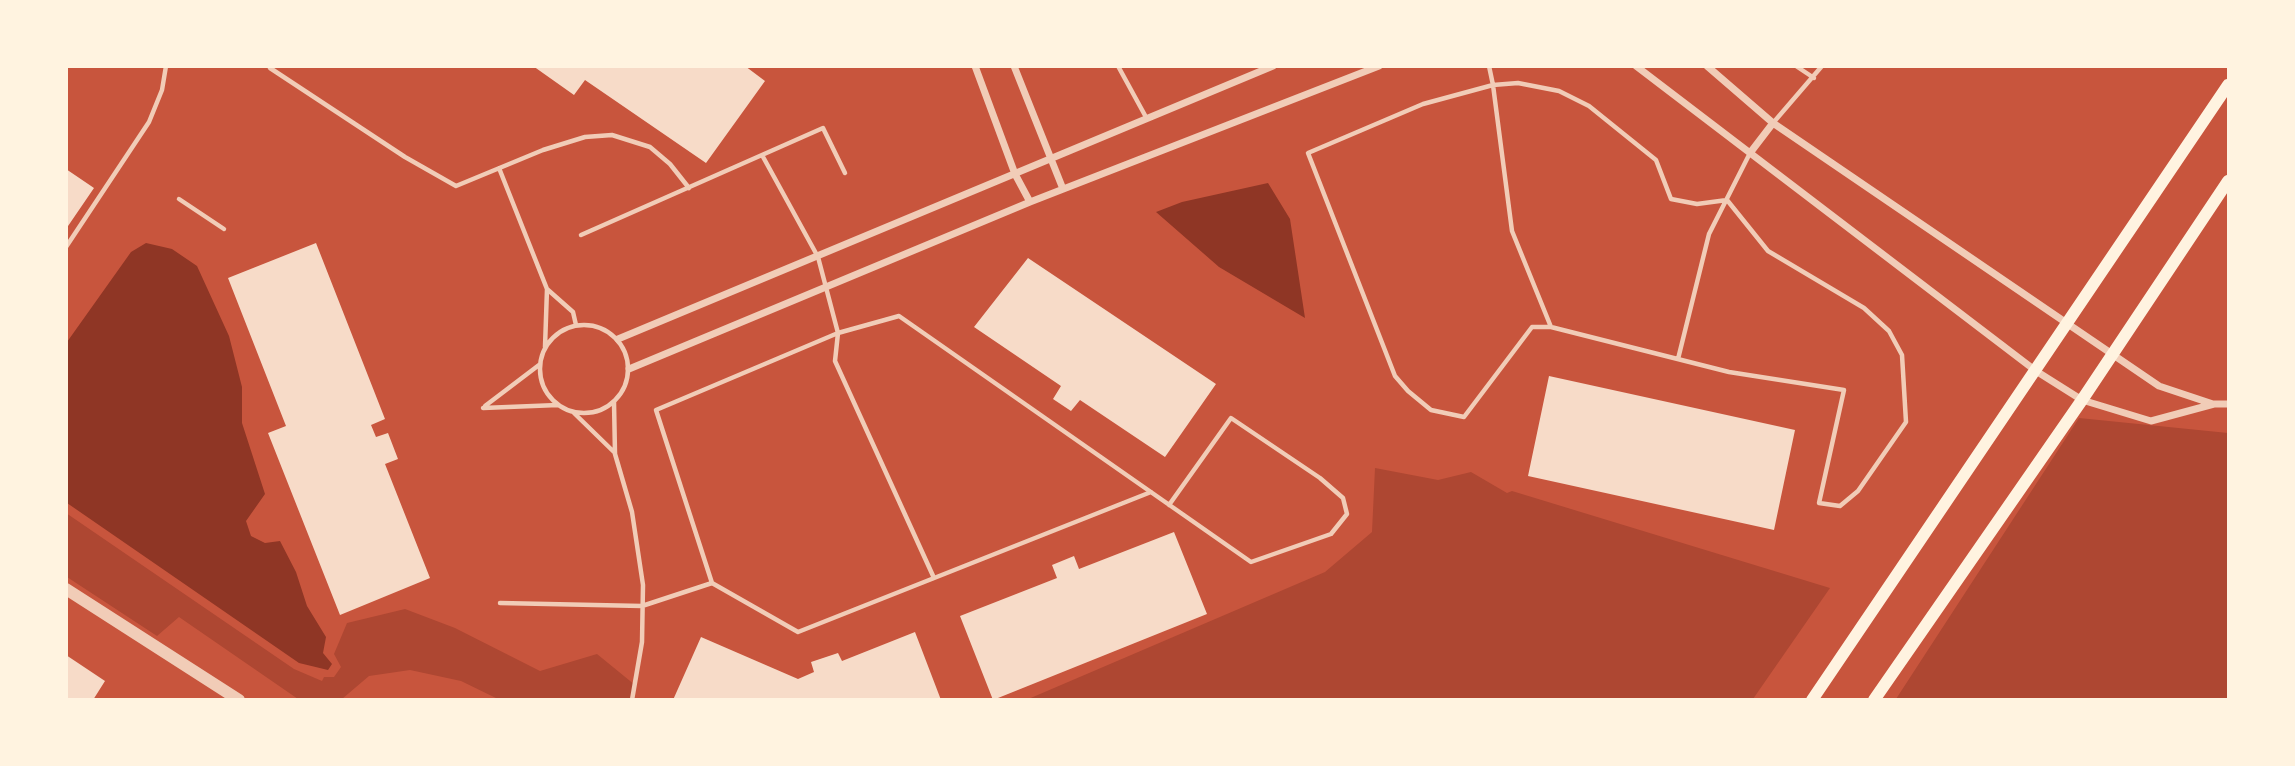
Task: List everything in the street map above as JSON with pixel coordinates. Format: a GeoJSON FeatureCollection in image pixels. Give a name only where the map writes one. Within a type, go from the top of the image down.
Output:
{"type":"FeatureCollection","features":[{"type":"Feature","properties":{"kind":"main road"},"geometry":{"type":"LineString","coordinates":[[1812,699],[2228,85]]}},
{"type":"Feature","properties":{"kind":"main road"},"geometry":{"type":"LineString","coordinates":[[1874,699],[2082,400],[2228,181]]}},
{"type":"Feature","properties":{"kind":"street"},"geometry":{"type":"LineString","coordinates":[[975,66],[1015,174],[1030,202]]}},
{"type":"Feature","properties":{"kind":"street"},"geometry":{"type":"LineString","coordinates":[[1014,66],[1063,189]]}},
{"type":"Feature","properties":{"kind":"street"},"geometry":{"type":"LineString","coordinates":[[618,339],[1273,66]]}},
{"type":"Feature","properties":{"kind":"street"},"geometry":{"type":"LineString","coordinates":[[629,369],[1030,202],[1379,66]]}},
{"type":"Feature","properties":{"kind":"street"},"geometry":{"type":"LineString","coordinates":[[1636,66],[2036,371],[2082,400],[2151,421],[2214,404],[2228,404]]}},
{"type":"Feature","properties":{"kind":"street"},"geometry":{"type":"LineString","coordinates":[[1707,66],[1773,123],[2159,386],[2214,404]]}},
{"type":"Feature","properties":{"kind":"street"},"geometry":{"type":"LineString","coordinates":[[1750,153],[1773,123]]}},
{"type":"Feature","properties":{"kind":"street"},"geometry":{"type":"LineString","coordinates":[[66,589],[239,699]]}},
{"type":"Feature","properties":{"kind":"lane"},"geometry":{"type":"LineString","coordinates":[[66,247],[149,122],[162,90],[166,66]]}},
{"type":"Feature","properties":{"kind":"lane"},"geometry":{"type":"LineString","coordinates":[[1118,66],[1147,119]]}},
{"type":"Feature","properties":{"kind":"lane"},"geometry":{"type":"LineString","coordinates":[[1489,66],[1511,230],[1551,327]]}},
{"type":"Feature","properties":{"kind":"lane"},"geometry":{"type":"LineString","coordinates":[[1796,66],[1814,78]]}},
{"type":"Feature","properties":{"kind":"lane"},"geometry":{"type":"LineString","coordinates":[[1773,123],[1822,66]]}},
{"type":"Feature","properties":{"kind":"lane"},"geometry":{"type":"LineString","coordinates":[[270,68],[405,157],[456,186],[585,137],[612,135],[650,147],[689,188]]}},
{"type":"Feature","properties":{"kind":"lane"},"geometry":{"type":"LineString","coordinates":[[1518,83],[1559,91],[1590,106],[1656,160],[1671,198],[1697,204],[1727,200],[1768,251],[1864,308],[1889,331],[1902,355],[1906,422],[1858,491],[1840,506],[1819,503],[1844,390],[1729,372],[1551,327],[1532,327],[1464,417],[1431,410],[1395,376],[1308,153],[1423,104],[1493,85],[1518,83]]}},
{"type":"Feature","properties":{"kind":"lane"},"geometry":{"type":"LineString","coordinates":[[581,235],[823,128],[845,173]]}},
{"type":"Feature","properties":{"kind":"lane"},"geometry":{"type":"LineString","coordinates":[[1678,359],[1709,234],[1750,153]]}},
{"type":"Feature","properties":{"kind":"lane"},"geometry":{"type":"LineString","coordinates":[[762,155],[817,257],[838,333],[835,361],[934,578]]}},
{"type":"Feature","properties":{"kind":"lane"},"geometry":{"type":"LineString","coordinates":[[499,168],[547,289],[541,380],[547,394],[558,405],[574,413],[615,454]]}},
{"type":"Feature","properties":{"kind":"lane"},"geometry":{"type":"LineString","coordinates":[[179,200],[223,229]]}},
{"type":"Feature","properties":{"kind":"lane"},"geometry":{"type":"LineString","coordinates":[[547,289],[573,312],[576,325]]}},
{"type":"Feature","properties":{"kind":"lane"},"geometry":{"type":"LineString","coordinates":[[1151,492],[798,632],[712,583],[656,410],[838,333],[899,316],[1151,492],[1169,505],[1251,562],[1331,534],[1347,514],[1343,498],[1320,478],[1231,418],[1169,505]]}},
{"type":"Feature","properties":{"kind":"lane"},"geometry":{"type":"LineString","coordinates":[[545,347],[564,329],[576,325],[592,325],[606,330],[618,339],[624,348],[629,369],[627,382],[614,402],[589,414],[574,413]]}},
{"type":"Feature","properties":{"kind":"lane"},"geometry":{"type":"LineString","coordinates":[[540,364],[483,408],[558,405]]}},
{"type":"Feature","properties":{"kind":"lane"},"geometry":{"type":"LineString","coordinates":[[614,402],[615,454],[632,512],[643,585],[642,642],[632,699]]}},
{"type":"Feature","properties":{"kind":"lane"},"geometry":{"type":"LineString","coordinates":[[500,603],[642,606],[712,583]]}},
{"type":"Feature","properties":{"kind":"shaded area"},"geometry":{"type":"Polygon","coordinates":[[[1268,183],[1290,219],[1305,318],[1219,267],[1156,212],[1182,202],[1268,183]]]}},
{"type":"Feature","properties":{"kind":"shaded area"},"geometry":{"type":"Polygon","coordinates":[[[146,243],[172,249],[197,266],[229,336],[242,387],[242,423],[265,494],[246,521],[251,536],[265,543],[280,541],[296,572],[307,606],[326,637],[323,653],[332,664],[328,670],[299,663],[67,503],[67,342],[131,252],[146,243]]]}},
{"type":"Feature","properties":{"kind":"shaded area"},"geometry":{"type":"Polygon","coordinates":[[[2079,418],[2228,433],[2228,699],[1896,699],[2079,418]]]}},
{"type":"Feature","properties":{"kind":"shaded area"},"geometry":{"type":"Polygon","coordinates":[[[1375,468],[1438,480],[1471,472],[1507,493],[1512,491],[1830,588],[1753,699],[1026,700],[1325,572],[1372,532],[1375,468]]]}},
{"type":"Feature","properties":{"kind":"shaded area"},"geometry":{"type":"Polygon","coordinates":[[[66,513],[294,669],[322,681],[324,677],[334,677],[341,667],[334,654],[347,623],[405,609],[455,628],[540,671],[597,654],[635,685],[633,699],[498,699],[461,681],[410,670],[369,676],[342,699],[298,699],[179,617],[157,636],[67,577],[66,513]]]}},
{"type":"Feature","properties":{"kind":"building"},"geometry":{"type":"Polygon","coordinates":[[[533,66],[745,66],[765,81],[706,163],[585,80],[574,95],[533,66]]]}},
{"type":"Feature","properties":{"kind":"building"},"geometry":{"type":"Polygon","coordinates":[[[66,169],[94,188],[66,229],[66,169]]]}},
{"type":"Feature","properties":{"kind":"building"},"geometry":{"type":"Polygon","coordinates":[[[316,243],[385,419],[371,425],[376,437],[388,433],[398,459],[385,464],[430,578],[340,615],[268,433],[286,426],[228,278],[316,243]]]}},
{"type":"Feature","properties":{"kind":"building"},"geometry":{"type":"Polygon","coordinates":[[[1028,258],[1216,384],[1165,457],[1080,400],[1071,411],[1053,399],[1061,386],[974,327],[1028,258]]]}},
{"type":"Feature","properties":{"kind":"building"},"geometry":{"type":"Polygon","coordinates":[[[1549,376],[1795,430],[1774,530],[1528,476],[1549,376]]]}},
{"type":"Feature","properties":{"kind":"building"},"geometry":{"type":"Polygon","coordinates":[[[1174,532],[1207,614],[993,700],[960,616],[1057,578],[1052,565],[1074,556],[1079,569],[1174,532]]]}},
{"type":"Feature","properties":{"kind":"building"},"geometry":{"type":"Polygon","coordinates":[[[915,632],[941,700],[673,700],[701,637],[798,679],[814,672],[811,662],[838,653],[842,661],[915,632]]]}},
{"type":"Feature","properties":{"kind":"building"},"geometry":{"type":"Polygon","coordinates":[[[66,655],[105,681],[93,700],[66,700],[66,655]]]}}]}
